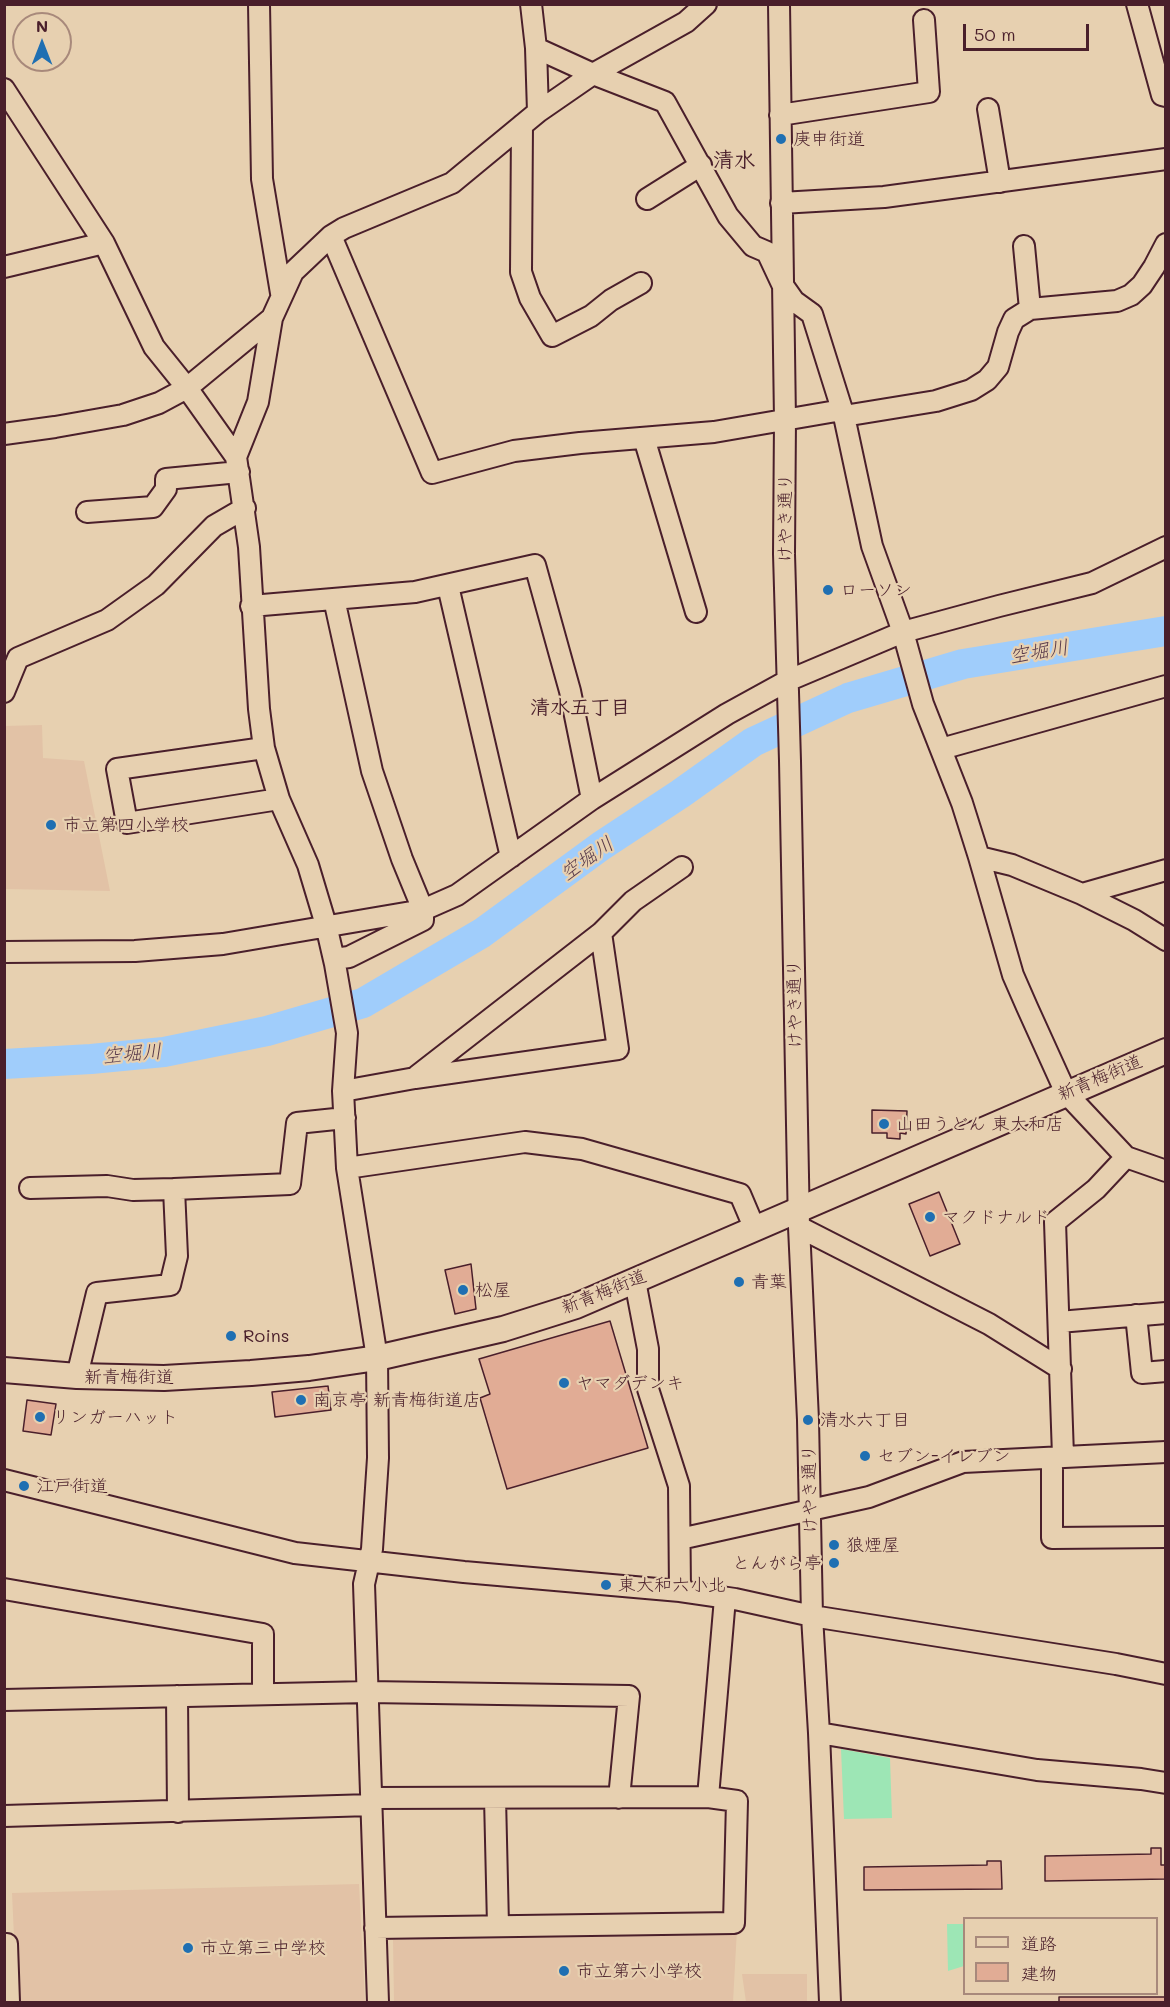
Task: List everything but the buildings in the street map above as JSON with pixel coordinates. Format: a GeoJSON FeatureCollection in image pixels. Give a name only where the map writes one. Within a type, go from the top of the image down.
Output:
{"type":"FeatureCollection","features":[{"type":"Feature","properties":{"kind":"main road","name":"新青梅街道"},"geometry":{"type":"LineString","coordinates":[[4,1370],[77,1376],[164,1378],[309,1368],[377,1358],[503,1329],[576,1306],[754,1227],[799,1218],[1066,1093],[1166,1051]]}},
{"type":"Feature","properties":{"kind":"street"},"geometry":{"type":"LineString","coordinates":[[259,4],[262,179],[281,293]]}},
{"type":"Feature","properties":{"kind":"street"},"geometry":{"type":"LineString","coordinates":[[531,4],[536,48],[538,112]]}},
{"type":"Feature","properties":{"kind":"street"},"geometry":{"type":"LineString","coordinates":[[237,464],[258,402],[272,318],[281,293],[293,272],[331,236],[344,228],[452,183],[538,112],[593,74],[686,22],[706,4]]}},
{"type":"Feature","properties":{"kind":"street","name":"けやき通り"},"geometry":{"type":"LineString","coordinates":[[779,4],[785,420],[784,554],[799,1218],[808,1420],[812,1616],[830,2002]]}},
{"type":"Feature","properties":{"kind":"street"},"geometry":{"type":"LineString","coordinates":[[1137,4],[1162,94],[1166,96]]}},
{"type":"Feature","properties":{"kind":"street"},"geometry":{"type":"LineString","coordinates":[[780,115],[929,92],[924,20]]}},
{"type":"Feature","properties":{"kind":"street"},"geometry":{"type":"LineString","coordinates":[[536,48],[593,74],[665,102],[728,216],[753,246],[767,252],[782,284],[794,301],[812,314],[843,413],[872,546],[904,634],[923,704],[980,857],[1013,975],[1066,1093],[1126,1157],[1166,1171]]}},
{"type":"Feature","properties":{"kind":"street"},"geometry":{"type":"LineString","coordinates":[[5,90],[104,243],[154,347],[187,388],[237,464],[249,547],[251,606],[264,748],[279,799],[308,865],[335,962],[347,1029],[343,1091],[347,1168],[377,1358],[378,1458],[372,1549],[364,1584],[378,2002]]}},
{"type":"Feature","properties":{"kind":"street"},"geometry":{"type":"LineString","coordinates":[[988,109],[1000,182]]}},
{"type":"Feature","properties":{"kind":"street"},"geometry":{"type":"LineString","coordinates":[[522,125],[521,272],[530,298],[552,336],[591,316],[611,300],[641,284]]}},
{"type":"Feature","properties":{"kind":"street"},"geometry":{"type":"LineString","coordinates":[[781,203],[884,197],[1166,159]]}},
{"type":"Feature","properties":{"kind":"street"},"geometry":{"type":"LineString","coordinates":[[647,199],[701,165]]}},
{"type":"Feature","properties":{"kind":"street"},"geometry":{"type":"LineString","coordinates":[[331,236],[432,473],[514,451],[714,432],[785,420],[936,401],[971,390],[987,380],[998,367],[1014,319],[1030,309],[1117,301],[1131,295],[1142,285],[1166,244]]}},
{"type":"Feature","properties":{"kind":"street"},"geometry":{"type":"LineString","coordinates":[[4,267],[104,243]]}},
{"type":"Feature","properties":{"kind":"street"},"geometry":{"type":"LineString","coordinates":[[1024,246],[1030,309]]}},
{"type":"Feature","properties":{"kind":"street"},"geometry":{"type":"LineString","coordinates":[[4,434],[123,415],[159,403],[187,388],[272,318]]}},
{"type":"Feature","properties":{"kind":"street"},"geometry":{"type":"LineString","coordinates":[[644,438],[696,612]]}},
{"type":"Feature","properties":{"kind":"street"},"geometry":{"type":"LineString","coordinates":[[87,512],[153,507],[166,489],[166,479],[237,464]]}},
{"type":"Feature","properties":{"kind":"street"},"geometry":{"type":"LineString","coordinates":[[4,692],[18,658],[107,620],[156,585],[214,526],[245,508]]}},
{"type":"Feature","properties":{"kind":"street"},"geometry":{"type":"LineString","coordinates":[[4,952],[146,951],[223,944],[423,910],[457,895],[592,799],[727,714],[904,634],[999,606],[1092,583],[1166,547]]}},
{"type":"Feature","properties":{"kind":"street"},"geometry":{"type":"LineString","coordinates":[[251,606],[415,592],[535,566],[570,691],[592,799]]}},
{"type":"Feature","properties":{"kind":"street"},"geometry":{"type":"LineString","coordinates":[[448,586],[511,857]]}},
{"type":"Feature","properties":{"kind":"street"},"geometry":{"type":"LineString","coordinates":[[334,599],[372,771],[402,859],[423,910],[423,920],[335,962]]}},
{"type":"Feature","properties":{"kind":"street"},"geometry":{"type":"LineString","coordinates":[[941,749],[1166,686]]}},
{"type":"Feature","properties":{"kind":"street"},"geometry":{"type":"LineString","coordinates":[[264,748],[117,769],[127,823],[279,799]]}},
{"type":"Feature","properties":{"kind":"street"},"geometry":{"type":"LineString","coordinates":[[980,857],[1012,865],[1082,894],[1134,920],[1166,940]]}},
{"type":"Feature","properties":{"kind":"street"},"geometry":{"type":"LineString","coordinates":[[415,1078],[601,933],[633,901],[682,867]]}},
{"type":"Feature","properties":{"kind":"street"},"geometry":{"type":"LineString","coordinates":[[1082,894],[1166,870]]}},
{"type":"Feature","properties":{"kind":"street"},"geometry":{"type":"LineString","coordinates":[[343,1091],[415,1078],[618,1049],[601,933]]}},
{"type":"Feature","properties":{"kind":"street"},"geometry":{"type":"LineString","coordinates":[[30,1188],[107,1186],[133,1190],[290,1184],[297,1123],[345,1118]]}},
{"type":"Feature","properties":{"kind":"street"},"geometry":{"type":"LineString","coordinates":[[347,1168],[525,1142],[582,1149],[740,1194],[754,1227]]}},
{"type":"Feature","properties":{"kind":"street"},"geometry":{"type":"LineString","coordinates":[[1126,1157],[1096,1189],[1055,1222],[1061,1369],[1052,1538],[1166,1537]]}},
{"type":"Feature","properties":{"kind":"street"},"geometry":{"type":"LineString","coordinates":[[77,1376],[97,1293],[170,1285],[177,1256],[174,1189]]}},
{"type":"Feature","properties":{"kind":"street"},"geometry":{"type":"LineString","coordinates":[[799,1218],[989,1324],[1061,1369]]}},
{"type":"Feature","properties":{"kind":"street"},"geometry":{"type":"LineString","coordinates":[[634,1281],[648,1349],[648,1389],[679,1486],[680,1591]]}},
{"type":"Feature","properties":{"kind":"street"},"geometry":{"type":"LineString","coordinates":[[1059,1322],[1166,1313]]}},
{"type":"Feature","properties":{"kind":"street"},"geometry":{"type":"LineString","coordinates":[[1136,1315],[1142,1373],[1166,1371]]}},
{"type":"Feature","properties":{"kind":"street"},"geometry":{"type":"LineString","coordinates":[[680,1539],[869,1497],[963,1462],[1166,1452]]}},
{"type":"Feature","properties":{"kind":"street"},"geometry":{"type":"LineString","coordinates":[[4,1480],[295,1553],[680,1591],[812,1616],[1166,1674]]}},
{"type":"Feature","properties":{"kind":"street"},"geometry":{"type":"LineString","coordinates":[[4,1589],[263,1634],[263,1694]]}},
{"type":"Feature","properties":{"kind":"street"},"geometry":{"type":"LineString","coordinates":[[708,1797],[724,1598]]}},
{"type":"Feature","properties":{"kind":"street"},"geometry":{"type":"LineString","coordinates":[[4,1700],[368,1692],[629,1696],[619,1798]]}},
{"type":"Feature","properties":{"kind":"street"},"geometry":{"type":"LineString","coordinates":[[177,1696],[178,1812]]}},
{"type":"Feature","properties":{"kind":"street"},"geometry":{"type":"LineString","coordinates":[[819,1733],[1037,1770],[1166,1783]]}},
{"type":"Feature","properties":{"kind":"street"},"geometry":{"type":"LineString","coordinates":[[4,1816],[178,1812],[495,1798],[708,1797],[737,1801],[734,1923],[375,1928]]}},
{"type":"Feature","properties":{"kind":"street"},"geometry":{"type":"LineString","coordinates":[[495,1798],[498,1925]]}},
{"type":"Feature","properties":{"kind":"street"},"geometry":{"type":"LineString","coordinates":[[4,1944],[7,1944],[9,2002]]}},
{"type":"Feature","properties":{"kind":"shaded area","name":"市立第四小学校"},"geometry":{"type":"Polygon","coordinates":[[[42,725],[43,758],[84,761],[110,891],[5,889],[5,726],[42,725]]]}},
{"type":"Feature","properties":{"kind":"shaded area","name":"市立第三中学校"},"geometry":{"type":"Polygon","coordinates":[[[359,1884],[365,2002],[17,2002],[12,1893],[359,1884]]]}},
{"type":"Feature","properties":{"kind":"shaded area","name":"市立第六小学校"},"geometry":{"type":"Polygon","coordinates":[[[737,1929],[733,2002],[394,2002],[393,1940],[737,1929]]]}},
{"type":"Feature","properties":{"kind":"shaded area"},"geometry":{"type":"Polygon","coordinates":[[[742,1974],[807,1974],[807,2002],[746,2002],[742,1974]]]}},
{"type":"Feature","properties":{"kind":"green space"},"geometry":{"type":"Polygon","coordinates":[[[841,1749],[890,1758],[892,1818],[844,1819],[841,1749]]]}},
{"type":"Feature","properties":{"kind":"green space"},"geometry":{"type":"Polygon","coordinates":[[[947,1924],[963,1924],[963,1966],[948,1971],[947,1924]]]}},
{"type":"Feature","properties":{"kind":"waterway","name":"空堀川"},"geometry":{"type":"LineString","coordinates":[[4,1064],[164,1052],[267,1031],[363,1003],[482,933],[601,846],[753,742],[848,698],[963,664],[1166,631]]}},
{"type":"Feature","properties":{"kind":"place","name":"庚申街道"},"geometry":{"type":"Point","coordinates":[781,139]}},
{"type":"Feature","properties":{"kind":"place","name":"ローソン"},"geometry":{"type":"Point","coordinates":[828,590]}},
{"type":"Feature","properties":{"kind":"place","name":"市立第四小学校"},"geometry":{"type":"Point","coordinates":[51,825]}},
{"type":"Feature","properties":{"kind":"place","name":"山田うどん 東大和店"},"geometry":{"type":"Point","coordinates":[884,1124]}},
{"type":"Feature","properties":{"kind":"place","name":"マクドナルド"},"geometry":{"type":"Point","coordinates":[930,1217]}},
{"type":"Feature","properties":{"kind":"place","name":"青葉"},"geometry":{"type":"Point","coordinates":[739,1282]}},
{"type":"Feature","properties":{"kind":"place","name":"松屋"},"geometry":{"type":"Point","coordinates":[463,1290]}},
{"type":"Feature","properties":{"kind":"place","name":"Roins"},"geometry":{"type":"Point","coordinates":[231,1336]}},
{"type":"Feature","properties":{"kind":"place","name":"ヤマダデンキ"},"geometry":{"type":"Point","coordinates":[564,1383]}},
{"type":"Feature","properties":{"kind":"place","name":"南京亭 新青梅街道店"},"geometry":{"type":"Point","coordinates":[301,1400]}},
{"type":"Feature","properties":{"kind":"place","name":"リンガーハット"},"geometry":{"type":"Point","coordinates":[40,1417]}},
{"type":"Feature","properties":{"kind":"place","name":"清水六丁目"},"geometry":{"type":"Point","coordinates":[808,1420]}},
{"type":"Feature","properties":{"kind":"place","name":"セブン-イレブン"},"geometry":{"type":"Point","coordinates":[865,1456]}},
{"type":"Feature","properties":{"kind":"place","name":"江戸街道"},"geometry":{"type":"Point","coordinates":[24,1486]}},
{"type":"Feature","properties":{"kind":"place","name":"狼煙屋"},"geometry":{"type":"Point","coordinates":[834,1545]}},
{"type":"Feature","properties":{"kind":"place","name":"とんがら亭"},"geometry":{"type":"Point","coordinates":[834,1563]}},
{"type":"Feature","properties":{"kind":"place","name":"東大和六小北"},"geometry":{"type":"Point","coordinates":[606,1585]}},
{"type":"Feature","properties":{"kind":"place","name":"市立第三中学校"},"geometry":{"type":"Point","coordinates":[188,1948]}},
{"type":"Feature","properties":{"kind":"place","name":"市立第六小学校"},"geometry":{"type":"Point","coordinates":[564,1971]}},
{"type":"Feature","properties":{"kind":"district","name":"清水"},"geometry":{"type":"Point","coordinates":[734,161]}},
{"type":"Feature","properties":{"kind":"district","name":"清水五丁目"},"geometry":{"type":"Point","coordinates":[580,708]}}]}
